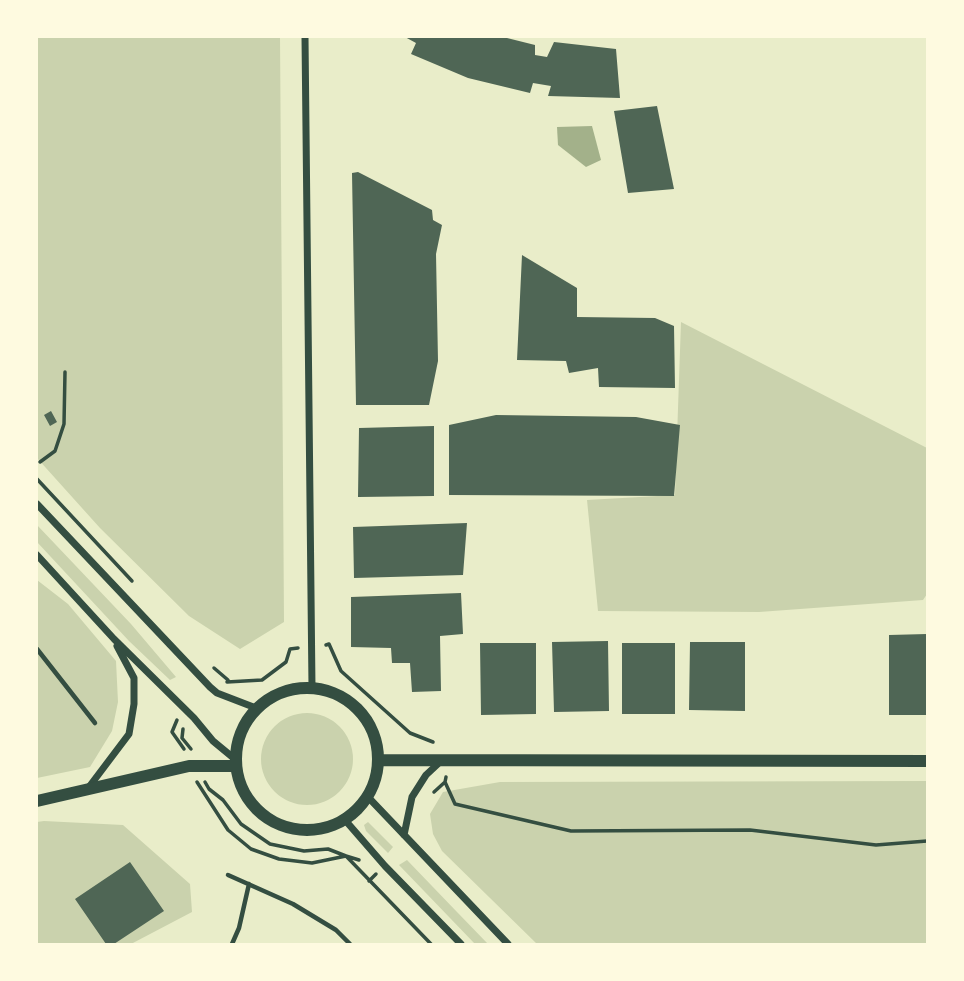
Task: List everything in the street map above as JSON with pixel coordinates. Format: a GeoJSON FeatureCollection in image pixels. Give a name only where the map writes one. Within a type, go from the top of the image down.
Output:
{"type":"FeatureCollection","features":[{"type":"Feature","properties":{"kind":"street"},"geometry":{"type":"LineString","coordinates":[[305,37],[312,687]]}},
{"type":"Feature","properties":{"kind":"street"},"geometry":{"type":"LineString","coordinates":[[37,504],[217,694],[256,708]]}},
{"type":"Feature","properties":{"kind":"street"},"geometry":{"type":"LineString","coordinates":[[37,555],[114,639],[187,710],[212,741],[236,763]]}},
{"type":"Feature","properties":{"kind":"street"},"geometry":{"type":"LineString","coordinates":[[86,791],[129,734],[134,704],[134,678],[114,639]]}},
{"type":"Feature","properties":{"kind":"street"},"geometry":{"type":"LineString","coordinates":[[312,687],[347,698],[371,725],[379,760],[376,779],[368,797],[345,820],[317,830],[289,828],[262,815],[244,793],[236,763],[239,735],[256,708],[282,692],[312,687]]}},
{"type":"Feature","properties":{"kind":"street"},"geometry":{"type":"LineString","coordinates":[[379,760],[927,761]]}},
{"type":"Feature","properties":{"kind":"street"},"geometry":{"type":"LineString","coordinates":[[404,835],[412,797],[426,775],[444,761]]}},
{"type":"Feature","properties":{"kind":"street"},"geometry":{"type":"LineString","coordinates":[[37,801],[194,766],[236,763]]}},
{"type":"Feature","properties":{"kind":"street"},"geometry":{"type":"LineString","coordinates":[[368,797],[508,944]]}},
{"type":"Feature","properties":{"kind":"street"},"geometry":{"type":"LineString","coordinates":[[345,820],[385,866],[461,944]]}},
{"type":"Feature","properties":{"kind":"lane"},"geometry":{"type":"LineString","coordinates":[[37,649],[95,723]]}},
{"type":"Feature","properties":{"kind":"lane"},"geometry":{"type":"LineString","coordinates":[[228,875],[293,904],[336,930],[350,944]]}},
{"type":"Feature","properties":{"kind":"lane"},"geometry":{"type":"LineString","coordinates":[[232,944],[239,928],[249,884]]}},
{"type":"Feature","properties":{"kind":"path"},"geometry":{"type":"LineString","coordinates":[[40,462],[54,451],[64,424],[65,372]]}},
{"type":"Feature","properties":{"kind":"path"},"geometry":{"type":"LineString","coordinates":[[37,479],[140,589]]}},
{"type":"Feature","properties":{"kind":"path"},"geometry":{"type":"LineString","coordinates":[[217,694],[228,681],[262,680],[286,662],[290,649],[330,644],[341,671],[410,733],[444,746],[445,782],[455,804],[571,831],[750,830],[876,845],[927,841]]}},
{"type":"Feature","properties":{"kind":"path"},"geometry":{"type":"LineString","coordinates":[[206,659],[228,681]]}},
{"type":"Feature","properties":{"kind":"path"},"geometry":{"type":"LineString","coordinates":[[210,687],[223,674]]}},
{"type":"Feature","properties":{"kind":"path"},"geometry":{"type":"LineString","coordinates":[[187,710],[176,721],[172,732],[186,752],[228,830],[251,849],[279,859],[312,863],[346,856]]}},
{"type":"Feature","properties":{"kind":"path"},"geometry":{"type":"LineString","coordinates":[[194,718],[183,728],[182,738],[191,750],[194,766],[209,789],[223,800],[241,824],[270,844],[304,852],[328,849],[357,858],[375,875]]}},
{"type":"Feature","properties":{"kind":"path"},"geometry":{"type":"LineString","coordinates":[[431,794],[445,782]]}},
{"type":"Feature","properties":{"kind":"path"},"geometry":{"type":"LineString","coordinates":[[346,856],[431,944]]}},
{"type":"Feature","properties":{"kind":"path"},"geometry":{"type":"LineString","coordinates":[[369,881],[385,866]]}},
{"type":"Feature","properties":{"kind":"shaded area"},"geometry":{"type":"Polygon","coordinates":[[[37,37],[280,37],[284,622],[240,649],[189,616],[100,528],[37,458],[37,37]]]}},
{"type":"Feature","properties":{"kind":"shaded area"},"geometry":{"type":"Polygon","coordinates":[[[592,126],[601,160],[586,167],[558,145],[557,127],[592,126]]]}},
{"type":"Feature","properties":{"kind":"shaded area"},"geometry":{"type":"Polygon","coordinates":[[[681,322],[927,448],[927,594],[923,600],[759,612],[598,611],[587,500],[675,495],[681,322]]]}},
{"type":"Feature","properties":{"kind":"shaded area"},"geometry":{"type":"Polygon","coordinates":[[[37,525],[131,624],[176,677],[170,680],[129,641],[37,542],[37,525]]]}},
{"type":"Feature","properties":{"kind":"shaded area"},"geometry":{"type":"Polygon","coordinates":[[[37,580],[68,604],[116,661],[118,702],[112,731],[90,767],[37,778],[37,580]]]}},
{"type":"Feature","properties":{"kind":"shaded area"},"geometry":{"type":"Polygon","coordinates":[[[307,713],[325,716],[340,726],[350,741],[353,759],[350,777],[340,792],[325,802],[307,805],[289,802],[274,792],[264,777],[261,759],[264,741],[274,726],[289,716],[307,713]]]}},
{"type":"Feature","properties":{"kind":"shaded area"},"geometry":{"type":"Polygon","coordinates":[[[927,781],[927,944],[537,944],[442,851],[433,834],[430,814],[443,792],[500,782],[927,781]]]}},
{"type":"Feature","properties":{"kind":"shaded area"},"geometry":{"type":"Polygon","coordinates":[[[37,822],[123,825],[190,884],[192,912],[131,944],[37,944],[37,822]]]}},
{"type":"Feature","properties":{"kind":"shaded area"},"geometry":{"type":"Polygon","coordinates":[[[368,822],[393,847],[388,853],[366,831],[364,825],[368,822]]]}},
{"type":"Feature","properties":{"kind":"shaded area"},"geometry":{"type":"Polygon","coordinates":[[[407,860],[488,944],[475,944],[399,865],[407,860]]]}},
{"type":"Feature","properties":{"kind":"building"},"geometry":{"type":"Polygon","coordinates":[[[405,37],[503,37],[535,45],[535,55],[547,57],[554,42],[616,49],[620,98],[548,96],[551,86],[533,83],[530,93],[468,78],[411,54],[416,43],[405,37]]]}},
{"type":"Feature","properties":{"kind":"building"},"geometry":{"type":"Polygon","coordinates":[[[657,106],[674,189],[628,193],[614,111],[657,106]]]}},
{"type":"Feature","properties":{"kind":"building"},"geometry":{"type":"Polygon","coordinates":[[[358,172],[432,210],[433,220],[442,225],[436,254],[438,361],[429,405],[356,405],[352,173],[358,172]]]}},
{"type":"Feature","properties":{"kind":"building"},"geometry":{"type":"Polygon","coordinates":[[[522,255],[577,288],[577,317],[655,318],[674,326],[675,388],[599,387],[598,368],[569,373],[566,361],[517,360],[522,255]]]}},
{"type":"Feature","properties":{"kind":"building"},"geometry":{"type":"Polygon","coordinates":[[[51,411],[57,422],[50,426],[44,415],[51,411]]]}},
{"type":"Feature","properties":{"kind":"building"},"geometry":{"type":"Polygon","coordinates":[[[496,415],[636,417],[680,425],[674,496],[449,495],[449,425],[496,415]]]}},
{"type":"Feature","properties":{"kind":"building"},"geometry":{"type":"Polygon","coordinates":[[[434,426],[434,496],[358,497],[359,428],[434,426]]]}},
{"type":"Feature","properties":{"kind":"building"},"geometry":{"type":"Polygon","coordinates":[[[467,523],[463,575],[354,578],[353,527],[467,523]]]}},
{"type":"Feature","properties":{"kind":"building"},"geometry":{"type":"Polygon","coordinates":[[[461,593],[463,634],[440,636],[441,691],[412,692],[410,663],[392,663],[391,648],[351,647],[351,597],[461,593]]]}},
{"type":"Feature","properties":{"kind":"building"},"geometry":{"type":"Polygon","coordinates":[[[927,634],[927,715],[889,715],[889,635],[927,634]]]}},
{"type":"Feature","properties":{"kind":"building"},"geometry":{"type":"Polygon","coordinates":[[[608,641],[609,711],[554,712],[552,642],[608,641]]]}},
{"type":"Feature","properties":{"kind":"building"},"geometry":{"type":"Polygon","coordinates":[[[690,642],[745,642],[745,711],[689,710],[690,642]]]}},
{"type":"Feature","properties":{"kind":"building"},"geometry":{"type":"Polygon","coordinates":[[[480,643],[536,643],[536,714],[481,715],[480,643]]]}},
{"type":"Feature","properties":{"kind":"building"},"geometry":{"type":"Polygon","coordinates":[[[622,643],[675,643],[675,714],[622,714],[622,643]]]}},
{"type":"Feature","properties":{"kind":"building"},"geometry":{"type":"Polygon","coordinates":[[[130,862],[164,911],[114,944],[106,944],[75,899],[130,862]]]}}]}
